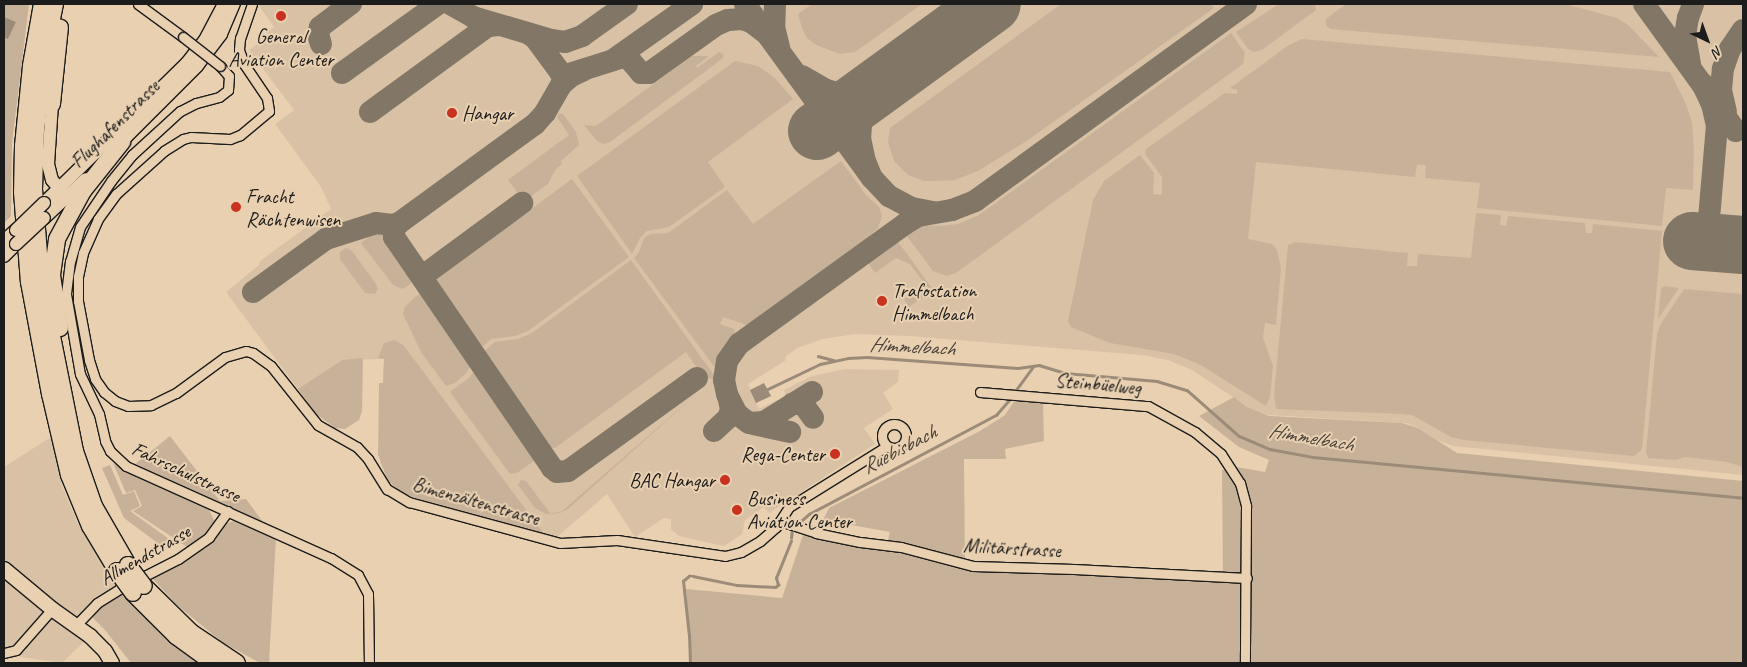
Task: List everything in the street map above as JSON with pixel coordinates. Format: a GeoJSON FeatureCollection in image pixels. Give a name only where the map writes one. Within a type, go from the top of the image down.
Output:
{"type":"FeatureCollection","features":[{"type":"Feature","properties":{"kind":"highway"},"geometry":{"type":"LineString","coordinates":[[42,4],[30,66],[23,146],[22,192],[29,282],[50,394],[69,475],[90,526],[122,568],[176,636],[213,663]]}},
{"type":"Feature","properties":{"kind":"highway"},"geometry":{"type":"LineString","coordinates":[[55,4],[46,48],[36,128],[36,224],[44,306],[75,451],[86,485],[122,568]]}},
{"type":"Feature","properties":{"kind":"highway"},"geometry":{"type":"LineString","coordinates":[[52,104],[64,4]]}},
{"type":"Feature","properties":{"kind":"highway"},"geometry":{"type":"LineString","coordinates":[[86,485],[73,394],[53,286],[52,266],[57,239],[72,209],[122,142]]}},
{"type":"Feature","properties":{"kind":"highway"},"geometry":{"type":"LineString","coordinates":[[139,589],[192,633],[237,663]]}},
{"type":"Feature","properties":{"kind":"main road","name":"Flughafenstrasse"},"geometry":{"type":"LineString","coordinates":[[10,242],[44,218],[63,193],[187,63],[205,40],[224,4]]}},
{"type":"Feature","properties":{"kind":"main road","name":"Flughafenstrasse"},"geometry":{"type":"LineString","coordinates":[[4,256],[16,230],[44,202],[63,193],[122,142],[198,66],[221,34],[234,4]]}},
{"type":"Feature","properties":{"kind":"main road"},"geometry":{"type":"LineString","coordinates":[[52,104],[48,164],[52,180],[63,193]]}},
{"type":"Feature","properties":{"kind":"main road"},"geometry":{"type":"LineString","coordinates":[[4,568],[52,609],[90,636],[111,661]]}},
{"type":"Feature","properties":{"kind":"street","name":"Fahrschulstrasse"},"geometry":{"type":"LineString","coordinates":[[138,4],[220,66],[229,76],[228,90],[219,97],[196,103],[180,111],[132,155],[88,213],[74,244],[68,271],[66,294],[80,374],[96,407],[105,442],[110,451],[126,466],[348,566],[363,581],[366,588],[369,663]]}},
{"type":"Feature","properties":{"kind":"street","name":"Bimenzältenstrasse"},"geometry":{"type":"LineString","coordinates":[[252,4],[240,38],[239,50],[244,64],[267,98],[269,111],[240,136],[230,139],[191,137],[183,139],[164,151],[116,194],[98,219],[82,253],[77,290],[89,360],[95,379],[104,392],[114,401],[128,406],[151,405],[170,396],[225,357],[246,351],[262,357],[282,379],[313,420],[323,429],[357,447],[368,459],[383,486],[390,493],[409,502],[560,543],[617,540],[725,556],[741,552],[760,541],[776,527],[789,507],[887,446]]}},
{"type":"Feature","properties":{"kind":"street","name":"Steinbüelweg"},"geometry":{"type":"LineString","coordinates":[[980,392],[1148,406],[1188,428],[1213,446],[1229,464],[1243,493],[1246,518],[1247,578],[1245,663]]}},
{"type":"Feature","properties":{"kind":"street","name":"Allmendstrasse"},"geometry":{"type":"LineString","coordinates":[[76,625],[90,609],[104,598],[178,559],[209,537],[228,511]]}},
{"type":"Feature","properties":{"kind":"street","name":"Militärstrasse"},"geometry":{"type":"LineString","coordinates":[[780,521],[816,533],[860,542],[901,547],[973,566],[1247,578]]}},
{"type":"Feature","properties":{"kind":"street"},"geometry":{"type":"LineString","coordinates":[[4,653],[16,650],[52,609]]}},
{"type":"Feature","properties":{"kind":"shaded area"},"geometry":{"type":"Polygon","coordinates":[[[5,4],[29,4],[12,143],[11,216],[4,223],[4,38],[8,39],[16,22],[4,17],[5,4]]]}},
{"type":"Feature","properties":{"kind":"shaded area"},"geometry":{"type":"Polygon","coordinates":[[[262,4],[1743,4],[1743,475],[1453,446],[1437,440],[1417,427],[1406,423],[1268,415],[1251,409],[1192,370],[1168,360],[1142,355],[909,336],[855,334],[823,339],[797,348],[785,357],[786,360],[748,384],[759,409],[786,396],[784,390],[812,376],[845,369],[899,370],[898,382],[883,393],[893,409],[864,428],[875,444],[769,513],[764,507],[745,520],[742,534],[724,546],[679,536],[671,529],[671,519],[664,518],[635,537],[607,494],[557,537],[424,501],[393,486],[380,463],[379,383],[383,383],[384,359],[342,360],[298,389],[226,292],[259,265],[260,261],[331,209],[321,187],[275,124],[294,110],[249,50],[269,36],[267,33],[274,27],[259,6],[262,4]]]}},
{"type":"Feature","properties":{"kind":"shaded area"},"geometry":{"type":"Polygon","coordinates":[[[812,4],[922,4],[855,52],[840,54],[816,45],[807,38],[798,14],[812,4]]]}},
{"type":"Feature","properties":{"kind":"shaded area"},"geometry":{"type":"Polygon","coordinates":[[[1061,4],[1210,4],[1214,8],[1025,142],[978,171],[955,180],[939,181],[924,181],[908,175],[894,161],[888,142],[890,128],[1061,4]]]}},
{"type":"Feature","properties":{"kind":"shaded area"},"geometry":{"type":"Polygon","coordinates":[[[1279,4],[1315,4],[1316,10],[1262,50],[1254,52],[1248,49],[1236,32],[1279,4]]]}},
{"type":"Feature","properties":{"kind":"shaded area"},"geometry":{"type":"Polygon","coordinates":[[[1346,4],[1565,4],[1617,18],[1628,25],[1659,57],[1330,29],[1326,25],[1326,19],[1346,4]]]}},
{"type":"Feature","properties":{"kind":"shaded area"},"geometry":{"type":"Polygon","coordinates":[[[4,17],[16,22],[8,39],[4,38],[4,17]]]}},
{"type":"Feature","properties":{"kind":"shaded area"},"geometry":{"type":"Polygon","coordinates":[[[1231,33],[1245,53],[1243,64],[956,273],[947,276],[933,271],[906,235],[907,231],[918,225],[939,226],[958,224],[979,215],[1231,33]]]}},
{"type":"Feature","properties":{"kind":"shaded area"},"geometry":{"type":"Polygon","coordinates":[[[1302,39],[1670,72],[1686,104],[1692,123],[1694,146],[1693,190],[1666,188],[1662,226],[1477,208],[1480,183],[1425,178],[1426,165],[1417,165],[1415,177],[1256,162],[1248,239],[1272,244],[1277,250],[1281,268],[1276,325],[1265,323],[1263,338],[1273,366],[1270,397],[1266,406],[1199,364],[1174,354],[1110,343],[1071,327],[1068,321],[1093,200],[1104,181],[1140,155],[1154,173],[1153,194],[1162,195],[1162,177],[1145,154],[1146,149],[1225,93],[1237,94],[1237,90],[1230,88],[1289,45],[1302,39]]]}},
{"type":"Feature","properties":{"kind":"shaded area"},"geometry":{"type":"Polygon","coordinates":[[[719,52],[724,55],[722,59],[610,142],[603,144],[597,141],[584,125],[596,126],[692,56],[709,56],[696,66],[697,68],[719,52]]]}},
{"type":"Feature","properties":{"kind":"shaded area"},"geometry":{"type":"Polygon","coordinates":[[[735,61],[758,66],[774,77],[793,99],[708,162],[725,187],[669,227],[647,231],[640,238],[632,254],[577,176],[735,61]]]}},
{"type":"Feature","properties":{"kind":"shaded area"},"geometry":{"type":"Polygon","coordinates":[[[559,113],[563,114],[576,132],[579,145],[561,161],[562,164],[555,170],[548,184],[524,201],[508,180],[569,135],[557,117],[559,113]]]}},
{"type":"Feature","properties":{"kind":"shaded area"},"geometry":{"type":"Polygon","coordinates":[[[841,161],[866,195],[879,207],[882,216],[878,228],[855,250],[750,326],[723,317],[720,324],[734,329],[736,336],[730,341],[716,369],[634,258],[639,252],[644,238],[650,234],[668,233],[727,190],[753,224],[841,161]]]}},
{"type":"Feature","properties":{"kind":"shaded area"},"geometry":{"type":"Polygon","coordinates":[[[572,179],[629,257],[528,331],[515,336],[491,339],[478,351],[435,288],[437,278],[572,179]]]}},
{"type":"Feature","properties":{"kind":"shaded area"},"geometry":{"type":"Polygon","coordinates":[[[1476,213],[1501,215],[1500,225],[1506,226],[1508,216],[1585,223],[1586,233],[1592,233],[1593,224],[1662,231],[1642,449],[1634,456],[1464,440],[1451,437],[1412,415],[1277,409],[1274,395],[1288,245],[1295,242],[1408,253],[1407,266],[1417,266],[1418,254],[1471,258],[1476,213]]]}},
{"type":"Feature","properties":{"kind":"shaded area"},"geometry":{"type":"Polygon","coordinates":[[[381,228],[417,279],[403,289],[393,285],[361,243],[381,228]]]}},
{"type":"Feature","properties":{"kind":"shaded area"},"geometry":{"type":"Polygon","coordinates":[[[895,241],[899,243],[931,287],[930,292],[909,307],[904,299],[925,284],[910,264],[896,258],[875,273],[869,264],[870,258],[895,241]]]}},
{"type":"Feature","properties":{"kind":"shaded area"},"geometry":{"type":"Polygon","coordinates":[[[346,248],[352,251],[376,284],[378,289],[375,294],[365,293],[340,259],[340,252],[346,248]]]}},
{"type":"Feature","properties":{"kind":"shaded area"},"geometry":{"type":"Polygon","coordinates":[[[631,260],[714,375],[714,379],[704,378],[686,352],[555,448],[546,448],[481,356],[482,353],[495,342],[518,339],[532,333],[631,260]]]}},
{"type":"Feature","properties":{"kind":"shaded area"},"geometry":{"type":"Polygon","coordinates":[[[1664,286],[1679,288],[1658,319],[1661,289],[1664,286]]]}},
{"type":"Feature","properties":{"kind":"shaded area"},"geometry":{"type":"Polygon","coordinates":[[[1684,289],[1743,294],[1743,467],[1727,462],[1685,457],[1676,460],[1648,458],[1646,452],[1657,334],[1660,325],[1684,289]]]}},
{"type":"Feature","properties":{"kind":"shaded area"},"geometry":{"type":"Polygon","coordinates":[[[424,293],[430,298],[473,363],[455,383],[446,386],[421,352],[403,314],[405,307],[416,296],[424,293]]]}},
{"type":"Feature","properties":{"kind":"shaded area"},"geometry":{"type":"Polygon","coordinates":[[[395,340],[404,346],[544,534],[424,501],[400,492],[387,479],[378,454],[379,383],[383,383],[384,359],[378,358],[384,343],[395,340]]]}},
{"type":"Feature","properties":{"kind":"shaded area"},"geometry":{"type":"Polygon","coordinates":[[[363,358],[362,411],[359,420],[345,429],[335,428],[315,413],[298,389],[342,360],[363,358]]]}},
{"type":"Feature","properties":{"kind":"shaded area"},"geometry":{"type":"Polygon","coordinates":[[[477,367],[534,452],[535,460],[517,473],[510,474],[450,392],[469,378],[477,367]]]}},
{"type":"Feature","properties":{"kind":"shaded area"},"geometry":{"type":"Polygon","coordinates":[[[764,383],[771,396],[756,403],[750,390],[764,383]]]}},
{"type":"Feature","properties":{"kind":"shaded area"},"geometry":{"type":"Polygon","coordinates":[[[701,390],[569,508],[560,513],[546,514],[535,508],[518,485],[521,480],[526,481],[550,513],[561,512],[701,390]]]}},
{"type":"Feature","properties":{"kind":"shaded area"},"geometry":{"type":"Polygon","coordinates":[[[1234,397],[1247,407],[1269,416],[1402,423],[1418,428],[1457,453],[1743,481],[1743,663],[691,663],[686,589],[782,598],[803,535],[886,549],[890,532],[823,520],[829,508],[980,431],[1005,415],[1015,400],[1043,402],[1044,441],[1005,449],[1006,459],[964,459],[965,569],[979,572],[1073,572],[1223,579],[1222,470],[1236,467],[1265,472],[1269,460],[1239,447],[1199,416],[1234,397]]]}},
{"type":"Feature","properties":{"kind":"shaded area"},"geometry":{"type":"Polygon","coordinates":[[[170,436],[220,501],[246,499],[263,522],[134,465],[170,436]]]}},
{"type":"Feature","properties":{"kind":"shaded area"},"geometry":{"type":"Polygon","coordinates":[[[51,437],[62,486],[77,522],[119,589],[76,625],[90,636],[62,663],[21,657],[4,648],[4,467],[51,437]]]}},
{"type":"Feature","properties":{"kind":"shaded area"},"geometry":{"type":"Polygon","coordinates":[[[113,463],[130,473],[208,508],[215,522],[207,534],[187,547],[133,511],[142,506],[135,490],[126,493],[113,463]]]}},
{"type":"Feature","properties":{"kind":"shaded area"},"geometry":{"type":"Polygon","coordinates":[[[110,465],[123,495],[134,491],[140,506],[130,511],[169,539],[163,547],[124,518],[102,468],[110,465]]]}},
{"type":"Feature","properties":{"kind":"shaded area"},"geometry":{"type":"Polygon","coordinates":[[[237,520],[276,538],[269,663],[260,663],[222,642],[177,605],[152,578],[205,548],[228,523],[237,520]]]}},
{"type":"Feature","properties":{"kind":"shaded area"},"geometry":{"type":"Polygon","coordinates":[[[123,593],[202,663],[131,663],[93,618],[95,610],[123,593]]]}},
{"type":"Feature","properties":{"kind":"waterway","name":"Himmelbach"},"geometry":{"type":"LineString","coordinates":[[818,356],[833,360]]}},
{"type":"Feature","properties":{"kind":"waterway","name":"Himmelbach"},"geometry":{"type":"LineString","coordinates":[[766,390],[820,364],[848,358],[867,357],[1018,368],[1039,365],[1065,373],[1157,381],[1187,390],[1239,436],[1270,449],[1313,457],[1743,498]]}},
{"type":"Feature","properties":{"kind":"waterway","name":"Ruebisbach"},"geometry":{"type":"LineString","coordinates":[[1016,390],[1033,367]]}},
{"type":"Feature","properties":{"kind":"waterway","name":"Ruebisbach"},"geometry":{"type":"LineString","coordinates":[[800,522],[809,514],[996,415],[1010,399]]}},
{"type":"Feature","properties":{"kind":"waterway","name":"Ruebisbach"},"geometry":{"type":"LineString","coordinates":[[791,538],[792,530]]}},
{"type":"Feature","properties":{"kind":"waterway","name":"Ruebisbach"},"geometry":{"type":"LineString","coordinates":[[690,663],[683,581],[689,576],[693,576],[737,585],[775,587],[778,585],[776,578],[791,541]]}},
{"type":"Feature","properties":{"kind":"taxiway"},"geometry":{"type":"LineString","coordinates":[[321,44],[318,34],[320,27],[351,4]]}},
{"type":"Feature","properties":{"kind":"taxiway"},"geometry":{"type":"LineString","coordinates":[[342,73],[438,4]]}},
{"type":"Feature","properties":{"kind":"taxiway"},"geometry":{"type":"LineString","coordinates":[[450,4],[473,17],[551,40],[565,42],[582,36],[627,4]]}},
{"type":"Feature","properties":{"kind":"taxiway"},"geometry":{"type":"LineString","coordinates":[[613,60],[692,4]]}},
{"type":"Feature","properties":{"kind":"taxiway"},"geometry":{"type":"LineString","coordinates":[[745,4],[872,178]]}},
{"type":"Feature","properties":{"kind":"taxiway"},"geometry":{"type":"LineString","coordinates":[[775,4],[774,27],[779,47]]}},
{"type":"Feature","properties":{"kind":"taxiway"},"geometry":{"type":"LineString","coordinates":[[812,392],[764,422],[749,423],[737,414],[727,394],[724,380],[727,361],[739,344],[905,224],[918,216],[952,210],[975,201],[1246,4]]}},
{"type":"Feature","properties":{"kind":"taxiway"},"geometry":{"type":"LineString","coordinates":[[1644,4],[1736,131]]}},
{"type":"Feature","properties":{"kind":"taxiway"},"geometry":{"type":"LineString","coordinates":[[1690,64],[1685,36],[1693,4]]}},
{"type":"Feature","properties":{"kind":"taxiway"},"geometry":{"type":"LineString","coordinates":[[529,34],[535,38],[560,72],[566,75],[623,57],[630,60],[641,73],[649,73],[716,25],[728,20],[742,19],[751,22],[768,35]]}},
{"type":"Feature","properties":{"kind":"taxiway"},"geometry":{"type":"LineString","coordinates":[[370,112],[488,26],[499,25]]}},
{"type":"Feature","properties":{"kind":"taxiway"},"geometry":{"type":"LineString","coordinates":[[1726,112],[1721,90],[1723,69],[1730,49],[1743,30]]}},
{"type":"Feature","properties":{"kind":"taxiway"},"geometry":{"type":"LineString","coordinates":[[584,70],[571,76],[561,85],[545,113],[535,124],[399,223],[394,229],[394,237],[552,468],[557,472],[568,471],[697,378]]}},
{"type":"Feature","properties":{"kind":"taxiway"},"geometry":{"type":"LineString","coordinates":[[802,76],[826,90],[845,95],[868,93],[878,86]]}},
{"type":"Feature","properties":{"kind":"taxiway"},"geometry":{"type":"LineString","coordinates":[[887,80],[870,94],[862,111],[860,138],[865,161],[872,178],[889,196],[912,208],[933,212]]}},
{"type":"Feature","properties":{"kind":"taxiway"},"geometry":{"type":"LineString","coordinates":[[1702,83],[1712,104],[1717,125],[1707,242]]}},
{"type":"Feature","properties":{"kind":"taxiway"},"geometry":{"type":"LineString","coordinates":[[417,270],[422,273],[428,272],[522,203]]}},
{"type":"Feature","properties":{"kind":"taxiway"},"geometry":{"type":"LineString","coordinates":[[253,292],[326,239],[376,223],[392,225],[399,223]]}},
{"type":"Feature","properties":{"kind":"taxiway"},"geometry":{"type":"LineString","coordinates":[[714,431],[728,418],[731,410],[729,400]]}},
{"type":"Feature","properties":{"kind":"taxiway"},"geometry":{"type":"LineString","coordinates":[[792,404],[803,404],[813,418]]}},
{"type":"Feature","properties":{"kind":"taxiway"},"geometry":{"type":"LineString","coordinates":[[753,424],[790,432]]}},
{"type":"Feature","properties":{"kind":"runway"},"geometry":{"type":"LineString","coordinates":[[817,131],[992,4]]}},
{"type":"Feature","properties":{"kind":"runway"},"geometry":{"type":"LineString","coordinates":[[1692,241],[1743,245]]}},
{"type":"Feature","properties":{"kind":"place","name":"General Aviation Center"},"geometry":{"type":"Point","coordinates":[281,16]}},
{"type":"Feature","properties":{"kind":"place","name":"Hangar"},"geometry":{"type":"Point","coordinates":[452,113]}},
{"type":"Feature","properties":{"kind":"place","name":"Fracht Rächtenwisen"},"geometry":{"type":"Point","coordinates":[236,207]}},
{"type":"Feature","properties":{"kind":"place","name":"Trafostation Himmelbach"},"geometry":{"type":"Point","coordinates":[882,301]}},
{"type":"Feature","properties":{"kind":"place","name":"Rega-Center"},"geometry":{"type":"Point","coordinates":[835,454]}},
{"type":"Feature","properties":{"kind":"place","name":"BAC Hangar"},"geometry":{"type":"Point","coordinates":[725,480]}},
{"type":"Feature","properties":{"kind":"place","name":"Business Aviation Center"},"geometry":{"type":"Point","coordinates":[737,510]}}]}
